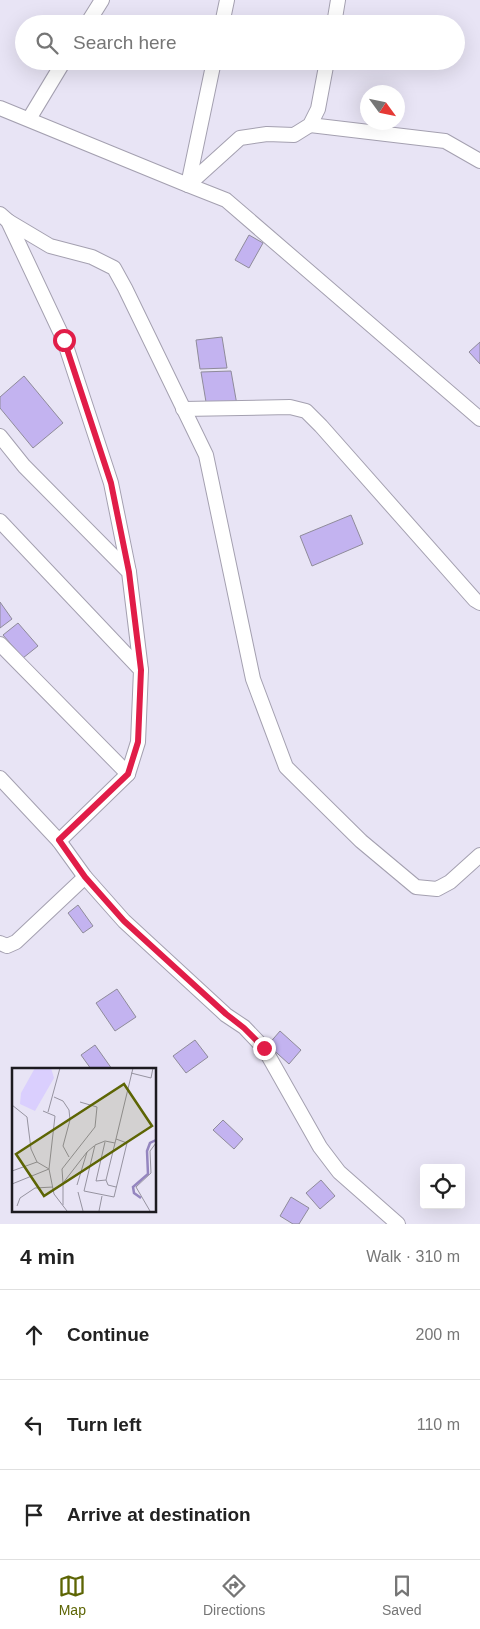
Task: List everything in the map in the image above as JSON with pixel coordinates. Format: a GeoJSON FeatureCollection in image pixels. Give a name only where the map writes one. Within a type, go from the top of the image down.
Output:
{"type":"FeatureCollection","features":[{"type":"Feature","properties":{"kind":"street"},"geometry":{"type":"LineString","coordinates":[[93,15],[102,0]]}},
{"type":"Feature","properties":{"kind":"street"},"geometry":{"type":"LineString","coordinates":[[224,15],[227,0]]}},
{"type":"Feature","properties":{"kind":"street"},"geometry":{"type":"LineString","coordinates":[[336,15],[338,0]]}},
{"type":"Feature","properties":{"kind":"street"},"geometry":{"type":"LineString","coordinates":[[29,119],[59,70]]}},
{"type":"Feature","properties":{"kind":"street"},"geometry":{"type":"LineString","coordinates":[[188,185],[212,70]]}},
{"type":"Feature","properties":{"kind":"street"},"geometry":{"type":"LineString","coordinates":[[188,185],[240,138],[267,134],[294,135],[310,125],[318,109],[325,70]]}},
{"type":"Feature","properties":{"kind":"street"},"geometry":{"type":"LineString","coordinates":[[0,108],[226,200],[480,419]]}},
{"type":"Feature","properties":{"kind":"street"},"geometry":{"type":"LineString","coordinates":[[310,125],[445,141],[480,161]]}},
{"type":"Feature","properties":{"kind":"street"},"geometry":{"type":"LineString","coordinates":[[4,217],[50,246],[92,257],[114,268],[206,456],[253,679],[286,767],[361,841],[416,887],[437,889],[450,882],[480,855]]}},
{"type":"Feature","properties":{"kind":"street"},"geometry":{"type":"LineString","coordinates":[[4,217],[64,340],[111,483],[129,572],[141,670],[138,742],[128,774],[59,840]]}},
{"type":"Feature","properties":{"kind":"street"},"geometry":{"type":"LineString","coordinates":[[183,409],[290,407],[306,411],[322,426],[475,600],[480,603]]}},
{"type":"Feature","properties":{"kind":"street"},"geometry":{"type":"LineString","coordinates":[[0,436],[24,466],[129,572]]}},
{"type":"Feature","properties":{"kind":"street"},"geometry":{"type":"LineString","coordinates":[[0,521],[141,670]]}},
{"type":"Feature","properties":{"kind":"street"},"geometry":{"type":"LineString","coordinates":[[0,644],[128,774]]}},
{"type":"Feature","properties":{"kind":"street"},"geometry":{"type":"LineString","coordinates":[[0,778],[59,840],[85,877],[124,921],[264,1048],[320,1147],[339,1172],[398,1224]]}},
{"type":"Feature","properties":{"kind":"street"},"geometry":{"type":"LineString","coordinates":[[0,943],[7,946],[16,942],[85,877]]}},
{"type":"Feature","properties":{"kind":"building"},"geometry":{"type":"Polygon","coordinates":[[[249,235],[263,243],[249,268],[235,260],[249,235]]]}},
{"type":"Feature","properties":{"kind":"building"},"geometry":{"type":"Polygon","coordinates":[[[222,337],[227,368],[200,369],[196,340],[222,337]]]}},
{"type":"Feature","properties":{"kind":"building"},"geometry":{"type":"Polygon","coordinates":[[[480,342],[480,364],[469,352],[480,342]]]}},
{"type":"Feature","properties":{"kind":"building"},"geometry":{"type":"Polygon","coordinates":[[[231,371],[237,405],[207,408],[201,372],[231,371]]]}},
{"type":"Feature","properties":{"kind":"building"},"geometry":{"type":"Polygon","coordinates":[[[24,376],[63,423],[33,448],[0,408],[0,397],[24,376]]]}},
{"type":"Feature","properties":{"kind":"building"},"geometry":{"type":"Polygon","coordinates":[[[351,515],[363,544],[312,566],[300,536],[351,515]]]}},
{"type":"Feature","properties":{"kind":"building"},"geometry":{"type":"Polygon","coordinates":[[[0,602],[12,619],[0,628],[0,602]]]}},
{"type":"Feature","properties":{"kind":"building"},"geometry":{"type":"Polygon","coordinates":[[[18,623],[38,646],[23,658],[3,635],[18,623]]]}},
{"type":"Feature","properties":{"kind":"building"},"geometry":{"type":"Polygon","coordinates":[[[78,905],[93,926],[83,933],[68,913],[78,905]]]}},
{"type":"Feature","properties":{"kind":"building"},"geometry":{"type":"Polygon","coordinates":[[[117,989],[136,1017],[115,1031],[96,1003],[117,989]]]}},
{"type":"Feature","properties":{"kind":"building"},"geometry":{"type":"Polygon","coordinates":[[[280,1031],[301,1050],[289,1064],[268,1045],[280,1031]]]}},
{"type":"Feature","properties":{"kind":"building"},"geometry":{"type":"Polygon","coordinates":[[[195,1040],[208,1057],[186,1073],[173,1056],[195,1040]]]}},
{"type":"Feature","properties":{"kind":"building"},"geometry":{"type":"Polygon","coordinates":[[[95,1045],[111,1068],[90,1068],[81,1055],[95,1045]]]}},
{"type":"Feature","properties":{"kind":"building"},"geometry":{"type":"Polygon","coordinates":[[[223,1120],[243,1139],[234,1149],[213,1130],[223,1120]]]}},
{"type":"Feature","properties":{"kind":"building"},"geometry":{"type":"Polygon","coordinates":[[[321,1180],[335,1196],[320,1209],[306,1193],[321,1180]]]}},
{"type":"Feature","properties":{"kind":"building"},"geometry":{"type":"Polygon","coordinates":[[[291,1197],[309,1208],[299,1224],[293,1224],[280,1216],[291,1197]]]}},
{"type":"Feature","properties":{"kind":"route"},"geometry":{"type":"LineString","coordinates":[[64,340],[111,483],[129,572],[141,670],[138,742],[128,774],[59,840],[85,877],[124,921],[264,1048]]}}]}
